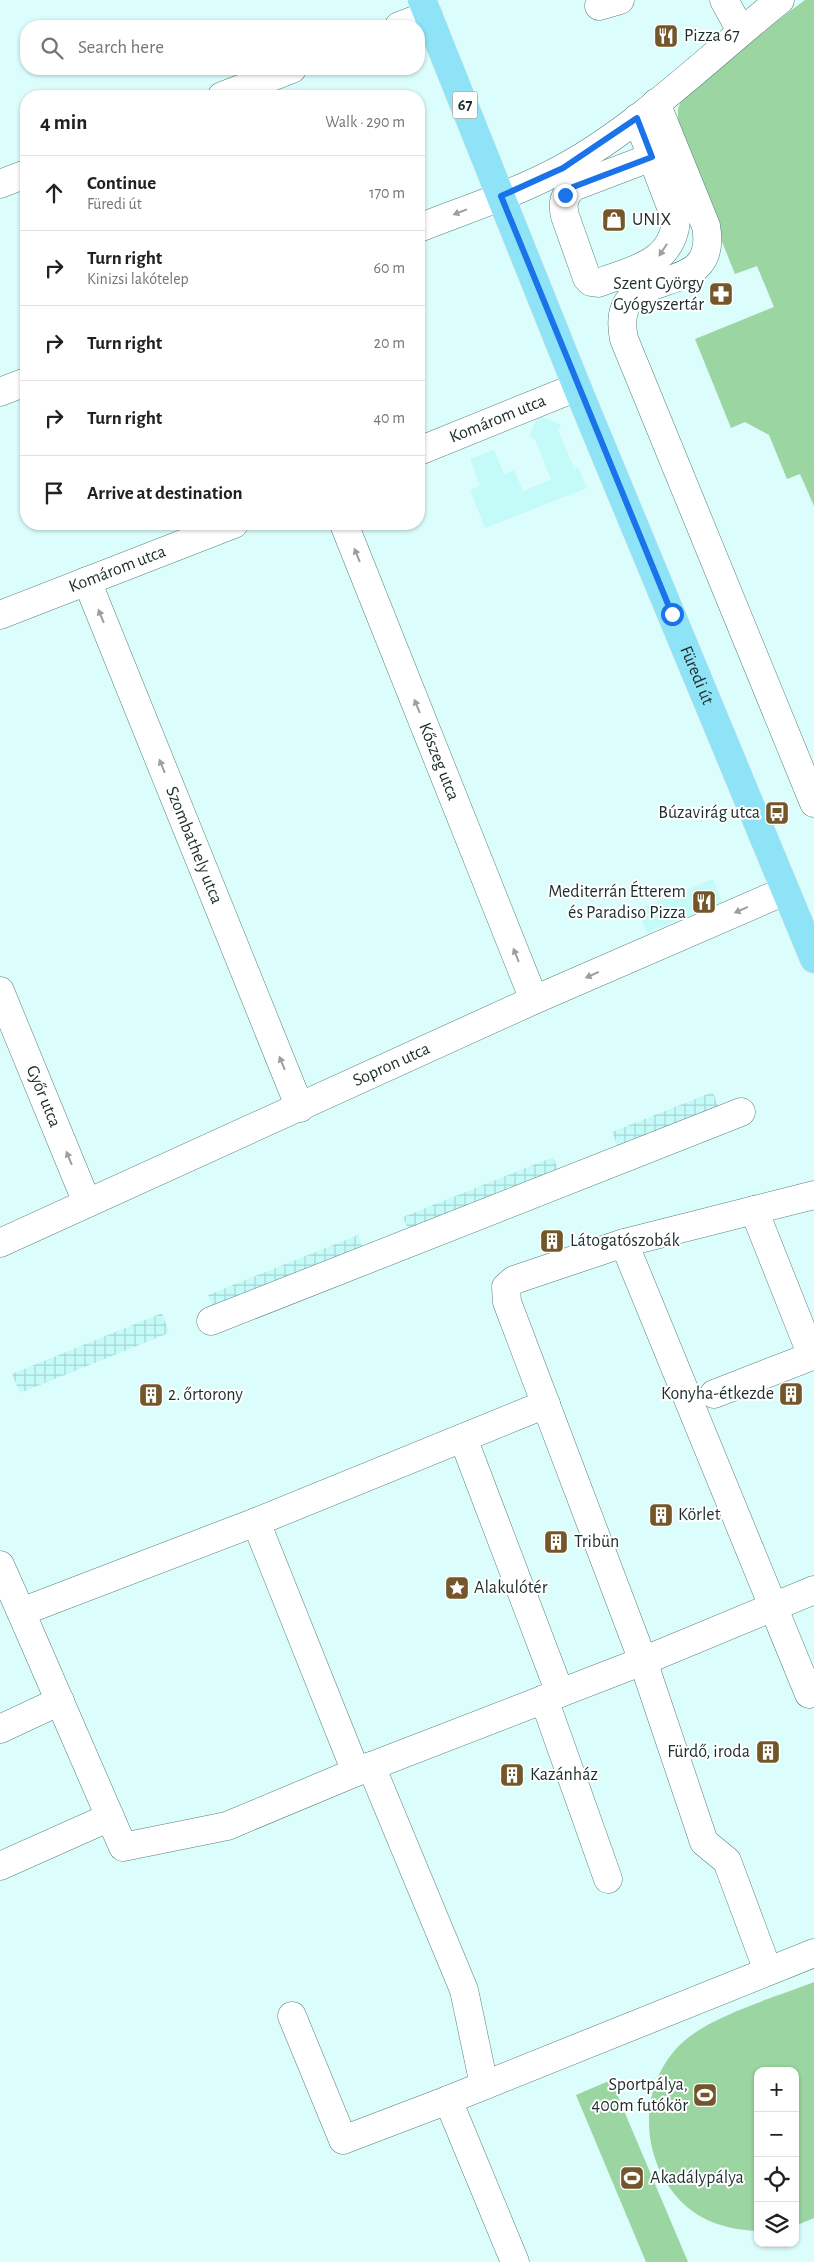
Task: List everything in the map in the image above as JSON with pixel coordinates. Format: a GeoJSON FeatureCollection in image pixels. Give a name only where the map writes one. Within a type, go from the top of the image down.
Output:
{"type":"FeatureCollection","features":[{"type":"Feature","properties":{"kind":"main road","name":"Füredi út"},"geometry":{"type":"LineString","coordinates":[[425,7],[578,387],[814,959]]}},
{"type":"Feature","properties":{"kind":"street"},"geometry":{"type":"LineString","coordinates":[[724,0],[741,31]]}},
{"type":"Feature","properties":{"kind":"street"},"geometry":{"type":"LineString","coordinates":[[425,226],[501,196],[563,168],[647,110],[780,0]]}},
{"type":"Feature","properties":{"kind":"street"},"geometry":{"type":"LineString","coordinates":[[407,20],[425,7]]}},
{"type":"Feature","properties":{"kind":"street"},"geometry":{"type":"LineString","coordinates":[[238,90],[276,75]]}},
{"type":"Feature","properties":{"kind":"street"},"geometry":{"type":"LineString","coordinates":[[647,110],[652,157],[676,220],[675,229],[662,255],[654,262],[598,283],[591,282],[587,278],[565,216],[562,205],[565,195],[573,187],[652,157]]}},
{"type":"Feature","properties":{"kind":"street"},"geometry":{"type":"LineString","coordinates":[[647,110],[706,226],[709,240],[707,253],[698,266],[685,274],[644,289],[632,296],[625,305],[623,313],[624,339],[814,804]]}},
{"type":"Feature","properties":{"kind":"street"},"geometry":{"type":"LineString","coordinates":[[0,184],[20,176]]}},
{"type":"Feature","properties":{"kind":"street"},"geometry":{"type":"LineString","coordinates":[[0,392],[20,384]]}},
{"type":"Feature","properties":{"kind":"street","name":"Komárom utca"},"geometry":{"type":"LineString","coordinates":[[425,449],[493,424],[578,387]]}},
{"type":"Feature","properties":{"kind":"street"},"geometry":{"type":"LineString","coordinates":[[425,456],[493,424]]}},
{"type":"Feature","properties":{"kind":"street","name":"Komárom utca"},"geometry":{"type":"LineString","coordinates":[[0,615],[219,530]]}},
{"type":"Feature","properties":{"kind":"street","name":"Kőszeg utca"},"geometry":{"type":"LineString","coordinates":[[346,530],[534,1000]]}},
{"type":"Feature","properties":{"kind":"street","name":"Szombathely utca"},"geometry":{"type":"LineString","coordinates":[[87,581],[300,1108]]}},
{"type":"Feature","properties":{"kind":"street","name":"Sopron utca"},"geometry":{"type":"LineString","coordinates":[[0,1243],[534,1000],[786,891]]}},
{"type":"Feature","properties":{"kind":"street","name":"Győr utca"},"geometry":{"type":"LineString","coordinates":[[0,990],[87,1203]]}},
{"type":"Feature","properties":{"kind":"street"},"geometry":{"type":"LineString","coordinates":[[211,1321],[740,1112]]}},
{"type":"Feature","properties":{"kind":"street"},"geometry":{"type":"LineString","coordinates":[[768,1971],[727,1861],[704,1842],[643,1661],[507,1302],[506,1287],[514,1280],[624,1243],[814,1195]]}},
{"type":"Feature","properties":{"kind":"street"},"geometry":{"type":"LineString","coordinates":[[714,1394],[812,1356],[754,1210]]}},
{"type":"Feature","properties":{"kind":"street"},"geometry":{"type":"LineString","coordinates":[[624,1243],[809,1694],[814,1693]]}},
{"type":"Feature","properties":{"kind":"street"},"geometry":{"type":"LineString","coordinates":[[20,1612],[256,1522],[546,1404]]}},
{"type":"Feature","properties":{"kind":"street"},"geometry":{"type":"LineString","coordinates":[[463,1438],[552,1696],[608,1879]]}},
{"type":"Feature","properties":{"kind":"street"},"geometry":{"type":"LineString","coordinates":[[256,1522],[364,1769],[464,1990],[484,2085]]}},
{"type":"Feature","properties":{"kind":"street"},"geometry":{"type":"LineString","coordinates":[[0,1564],[123,1846],[227,1826],[364,1769],[643,1661],[814,1590]]}},
{"type":"Feature","properties":{"kind":"street"},"geometry":{"type":"LineString","coordinates":[[0,1729],[60,1701]]}},
{"type":"Feature","properties":{"kind":"street"},"geometry":{"type":"LineString","coordinates":[[0,1866],[110,1817]]}},
{"type":"Feature","properties":{"kind":"street"},"geometry":{"type":"LineString","coordinates":[[292,2016],[344,2140],[814,1953]]}},
{"type":"Feature","properties":{"kind":"street"},"geometry":{"type":"LineString","coordinates":[[448,2100],[515,2262]]}},
{"type":"Feature","properties":{"kind":"shaded area"},"geometry":{"type":"Polygon","coordinates":[[[538,415],[561,425],[558,430],[574,468],[578,467],[587,488],[485,528],[470,490],[480,486],[470,459],[494,450],[504,474],[514,470],[523,491],[551,480],[535,439],[529,437],[538,415]]]}},
{"type":"Feature","properties":{"kind":"shaded area"},"geometry":{"type":"Polygon","coordinates":[[[713,879],[722,902],[647,933],[638,910],[713,879]]]}},
{"type":"Feature","properties":{"kind":"shaded area"},"geometry":{"type":"Polygon","coordinates":[[[713,1092],[720,1111],[620,1152],[612,1132],[713,1092]]]}},
{"type":"Feature","properties":{"kind":"shaded area"},"geometry":{"type":"Polygon","coordinates":[[[553,1157],[561,1176],[411,1237],[403,1217],[553,1157]]]}},
{"type":"Feature","properties":{"kind":"shaded area"},"geometry":{"type":"Polygon","coordinates":[[[358,1235],[365,1254],[216,1315],[208,1295],[358,1235]]]}},
{"type":"Feature","properties":{"kind":"shaded area"},"geometry":{"type":"Polygon","coordinates":[[[162,1313],[169,1333],[20,1393],[12,1374],[162,1313]]]}},
{"type":"Feature","properties":{"kind":"green space"},"geometry":{"type":"Polygon","coordinates":[[[805,0],[814,0],[814,506],[800,474],[787,479],[769,435],[745,422],[731,428],[695,339],[774,307],[757,266],[735,274],[678,132],[678,109],[686,88],[805,0]]]}},
{"type":"Feature","properties":{"kind":"green space","name":"Sportpálya, 400m futókör"},"geometry":{"type":"Polygon","coordinates":[[[814,1982],[814,2218],[799,2224],[799,2067],[754,2067],[754,2231],[712,2222],[687,2207],[671,2189],[659,2168],[651,2145],[649,2121],[651,2098],[659,2075],[671,2055],[689,2037],[702,2028],[732,2013],[814,1982]]]}},
{"type":"Feature","properties":{"kind":"green space","name":"Akadálypálya"},"geometry":{"type":"Polygon","coordinates":[[[611,2080],[688,2262],[646,2262],[576,2095],[611,2080]]]}},
{"type":"Feature","properties":{"kind":"place","name":"Pizza 67"},"geometry":{"type":"Point","coordinates":[666,36]}},
{"type":"Feature","properties":{"kind":"place","name":"UNIX"},"geometry":{"type":"Point","coordinates":[614,220]}},
{"type":"Feature","properties":{"kind":"place","name":"Szent György Gyógyszertár"},"geometry":{"type":"Point","coordinates":[721,294]}},
{"type":"Feature","properties":{"kind":"place","name":"Búzavirág utca"},"geometry":{"type":"Point","coordinates":[777,813]}},
{"type":"Feature","properties":{"kind":"place","name":"Mediterrán Étterem és Paradiso Pizza"},"geometry":{"type":"Point","coordinates":[704,902]}},
{"type":"Feature","properties":{"kind":"place","name":"Látogatószobák"},"geometry":{"type":"Point","coordinates":[552,1241]}},
{"type":"Feature","properties":{"kind":"place","name":"Konyha-étkezde"},"geometry":{"type":"Point","coordinates":[791,1394]}},
{"type":"Feature","properties":{"kind":"place","name":"2. őrtorony"},"geometry":{"type":"Point","coordinates":[151,1395]}},
{"type":"Feature","properties":{"kind":"place","name":"Körlet"},"geometry":{"type":"Point","coordinates":[661,1515]}},
{"type":"Feature","properties":{"kind":"place","name":"Tribün"},"geometry":{"type":"Point","coordinates":[556,1542]}},
{"type":"Feature","properties":{"kind":"place","name":"Alakulótér"},"geometry":{"type":"Point","coordinates":[457,1588]}},
{"type":"Feature","properties":{"kind":"place","name":"Fürdő, iroda"},"geometry":{"type":"Point","coordinates":[768,1752]}},
{"type":"Feature","properties":{"kind":"place","name":"Kazánház"},"geometry":{"type":"Point","coordinates":[512,1775]}},
{"type":"Feature","properties":{"kind":"place","name":"Sportpálya, 400m futókör"},"geometry":{"type":"Point","coordinates":[705,2095]}},
{"type":"Feature","properties":{"kind":"place","name":"Akadálypálya"},"geometry":{"type":"Point","coordinates":[632,2178]}},
{"type":"Feature","properties":{"kind":"route"},"geometry":{"type":"LineString","coordinates":[[565,195],[573,187],[652,157],[637,118],[563,168],[501,196],[672,614]]}}]}
